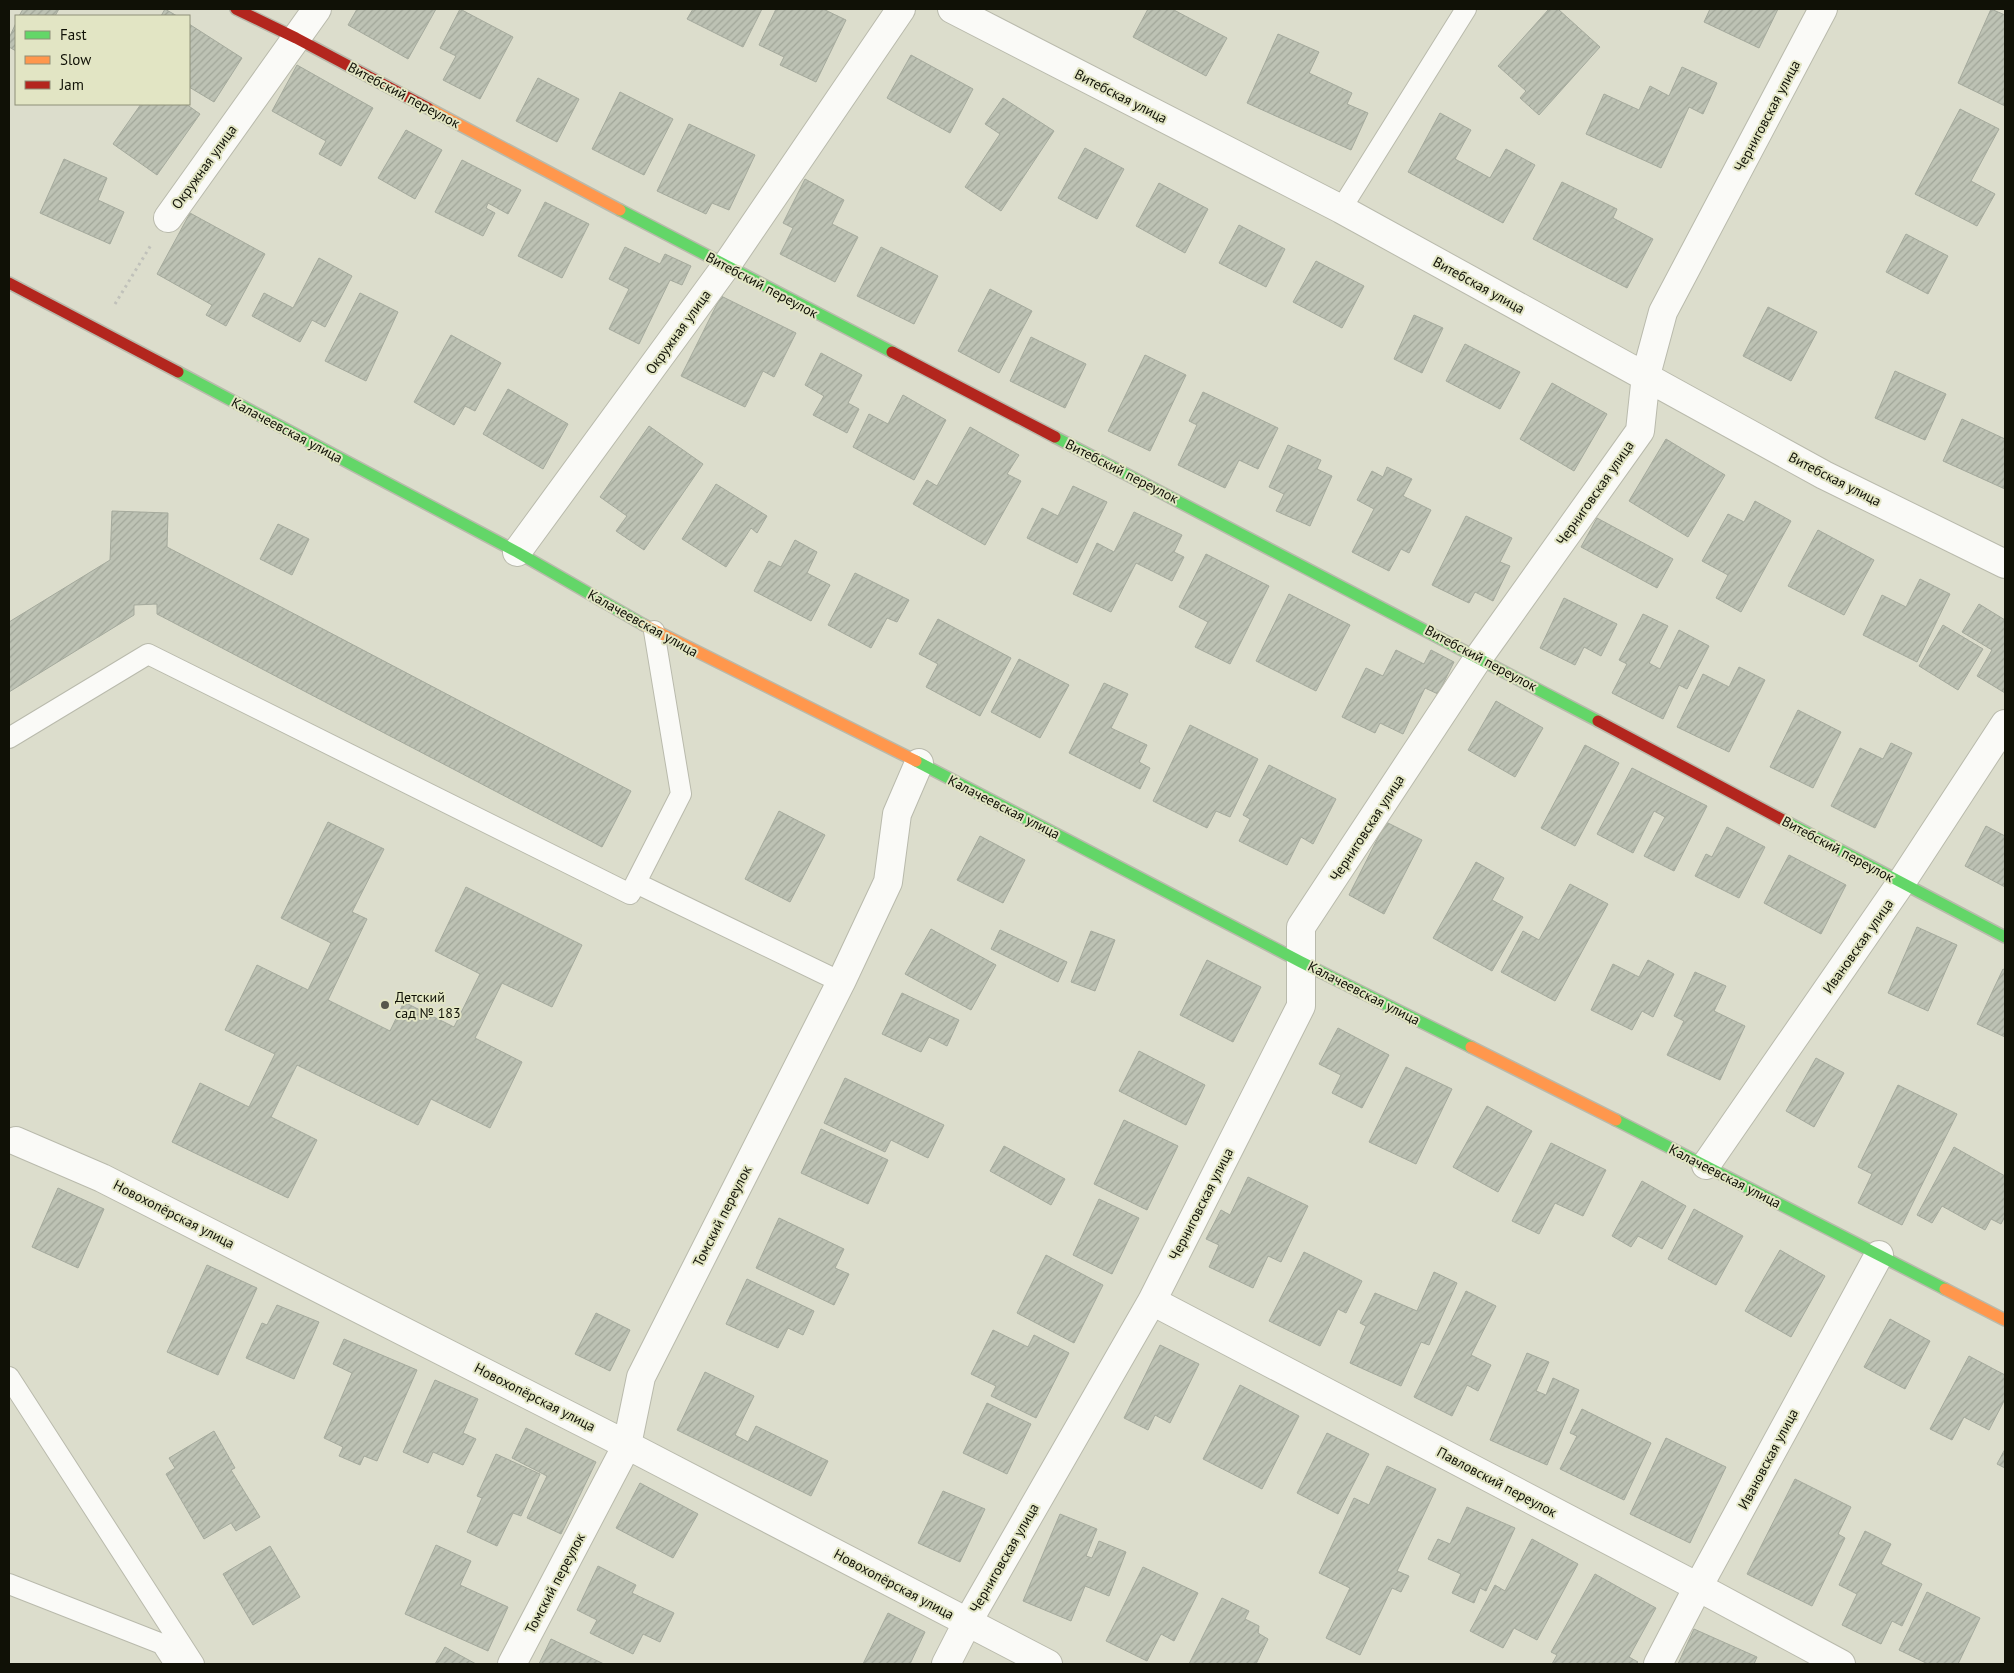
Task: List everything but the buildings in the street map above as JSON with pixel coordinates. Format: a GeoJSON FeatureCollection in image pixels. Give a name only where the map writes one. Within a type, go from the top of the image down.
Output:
{"type":"FeatureCollection","features":[{"type":"Feature","properties":{"kind":"street","name":"Витебский переулок"},"geometry":{"type":"LineString","coordinates":[[236,9],[296,38],[726,266],[1480,657],[2005,937]]}},
{"type":"Feature","properties":{"kind":"street","name":"Окружная улица"},"geometry":{"type":"LineString","coordinates":[[168,218],[317,9]]}},
{"type":"Feature","properties":{"kind":"street","name":"Окружная улица"},"geometry":{"type":"LineString","coordinates":[[517,552],[726,266],[901,9]]}},
{"type":"Feature","properties":{"kind":"street","name":"Витебская улица"},"geometry":{"type":"LineString","coordinates":[[952,9],[1341,209],[1824,474],[2005,564]]}},
{"type":"Feature","properties":{"kind":"street","name":"Черниговская улица"},"geometry":{"type":"LineString","coordinates":[[946,1664],[967,1623],[1152,1301],[1301,1006],[1301,927],[1480,657],[1640,431],[1646,375],[1663,312],[1823,9]]}},
{"type":"Feature","properties":{"kind":"street","name":"Калачеевская улица"},"geometry":{"type":"LineString","coordinates":[[9,283],[517,552],[654,631],[920,763],[1301,962],[1706,1165],[2005,1320]]}},
{"type":"Feature","properties":{"kind":"street","name":"Ивановская улица"},"geometry":{"type":"LineString","coordinates":[[1706,1165],[1901,883],[2005,724]]}},
{"type":"Feature","properties":{"kind":"street","name":"Томский переулок"},"geometry":{"type":"LineString","coordinates":[[512,1664],[627,1445],[641,1377],[841,982],[888,882],[897,814],[920,763]]}},
{"type":"Feature","properties":{"kind":"street","name":"Новохопёрская улица"},"geometry":{"type":"LineString","coordinates":[[12,1135],[102,1178],[627,1445],[1048,1664]]}},
{"type":"Feature","properties":{"kind":"street","name":"Ивановская улица"},"geometry":{"type":"LineString","coordinates":[[1658,1664],[1879,1255]]}},
{"type":"Feature","properties":{"kind":"street","name":"Павловский переулок"},"geometry":{"type":"LineString","coordinates":[[1152,1301],[1841,1664]]}},
{"type":"Feature","properties":{"kind":"lane"},"geometry":{"type":"LineString","coordinates":[[1341,209],[1466,9]]}},
{"type":"Feature","properties":{"kind":"lane"},"geometry":{"type":"LineString","coordinates":[[9,738],[148,654],[630,894],[681,794],[654,631]]}},
{"type":"Feature","properties":{"kind":"lane"},"geometry":{"type":"LineString","coordinates":[[636,883],[841,982]]}},
{"type":"Feature","properties":{"kind":"lane"},"geometry":{"type":"LineString","coordinates":[[9,1377],[194,1664]]}},
{"type":"Feature","properties":{"kind":"lane"},"geometry":{"type":"LineString","coordinates":[[9,1584],[162,1644],[175,1664]]}},
{"type":"Feature","properties":{"kind":"path","name":"Окружная улица"},"geometry":{"type":"LineString","coordinates":[[100,330],[168,218]]}},
{"type":"Feature","properties":{"kind":"traffic: fast"},"geometry":{"type":"LineString","coordinates":[[620,210],[892,352]]}},
{"type":"Feature","properties":{"kind":"traffic: fast"},"geometry":{"type":"LineString","coordinates":[[178,372],[517,552],[644,625]]}},
{"type":"Feature","properties":{"kind":"traffic: fast"},"geometry":{"type":"LineString","coordinates":[[1055,437],[1598,721]]}},
{"type":"Feature","properties":{"kind":"traffic: fast"},"geometry":{"type":"LineString","coordinates":[[916,761],[1301,962],[1471,1047]]}},
{"type":"Feature","properties":{"kind":"traffic: fast"},"geometry":{"type":"LineString","coordinates":[[1783,820],[2005,937]]}},
{"type":"Feature","properties":{"kind":"traffic: fast"},"geometry":{"type":"LineString","coordinates":[[1616,1120],[1945,1289]]}},
{"type":"Feature","properties":{"kind":"traffic: slow"},"geometry":{"type":"LineString","coordinates":[[428,108],[620,210]]}},
{"type":"Feature","properties":{"kind":"traffic: slow"},"geometry":{"type":"LineString","coordinates":[[644,625],[916,761]]}},
{"type":"Feature","properties":{"kind":"traffic: slow"},"geometry":{"type":"LineString","coordinates":[[1471,1047],[1616,1120]]}},
{"type":"Feature","properties":{"kind":"traffic: slow"},"geometry":{"type":"LineString","coordinates":[[1945,1289],[2005,1320]]}},
{"type":"Feature","properties":{"kind":"traffic: jam"},"geometry":{"type":"LineString","coordinates":[[236,9],[296,38],[428,108]]}},
{"type":"Feature","properties":{"kind":"traffic: jam"},"geometry":{"type":"LineString","coordinates":[[9,283],[178,372]]}},
{"type":"Feature","properties":{"kind":"traffic: jam"},"geometry":{"type":"LineString","coordinates":[[892,352],[1055,437]]}},
{"type":"Feature","properties":{"kind":"traffic: jam"},"geometry":{"type":"LineString","coordinates":[[1598,721],[1783,820]]}},
{"type":"Feature","properties":{"kind":"place","name":"Детский сад № 183"},"geometry":{"type":"Point","coordinates":[385,1005]}}]}
